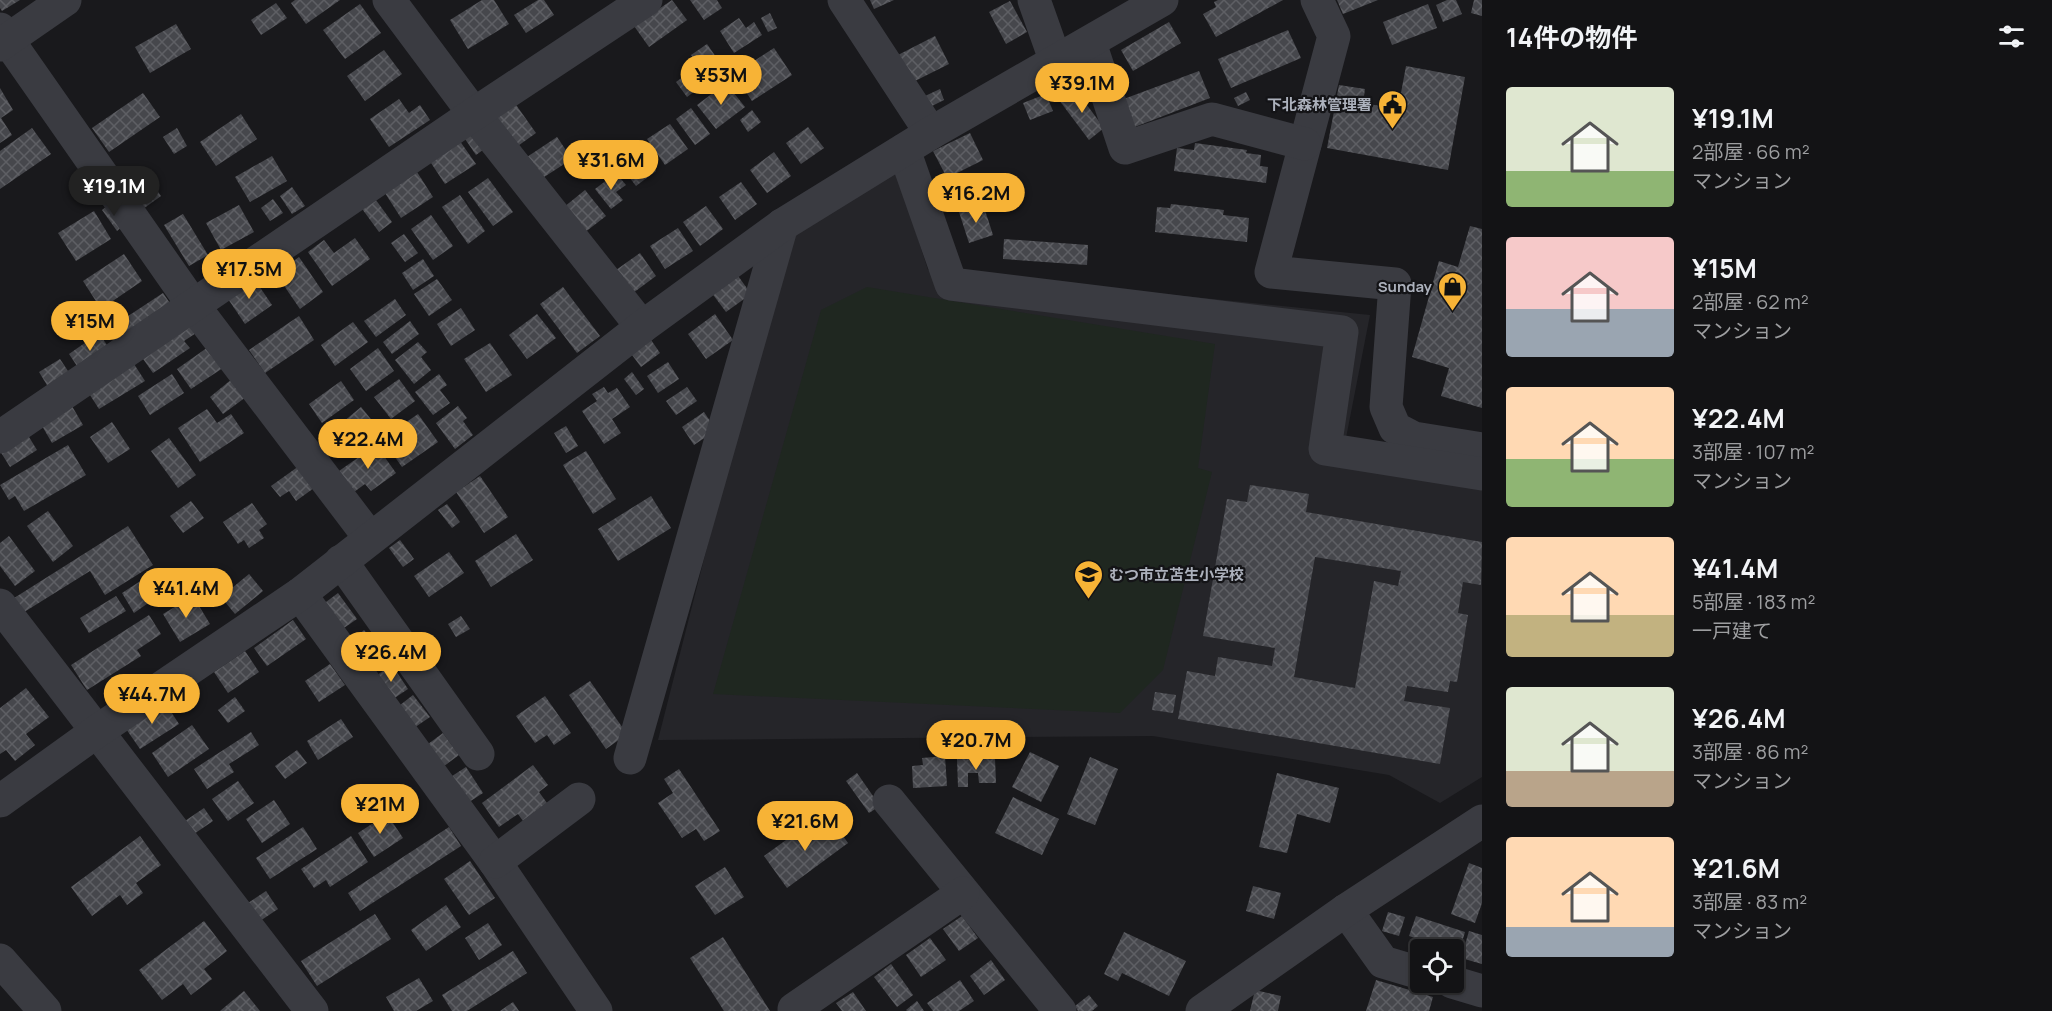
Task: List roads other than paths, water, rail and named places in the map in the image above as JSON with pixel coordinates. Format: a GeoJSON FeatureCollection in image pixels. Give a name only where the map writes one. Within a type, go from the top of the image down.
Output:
{"type":"FeatureCollection","features":[{"type":"Feature","properties":{"kind":"street"},"geometry":{"type":"LineString","coordinates":[[65,0],[3,38],[193,304],[370,538]]}},
{"type":"Feature","properties":{"kind":"street"},"geometry":{"type":"LineString","coordinates":[[389,0],[474,114],[642,327]]}},
{"type":"Feature","properties":{"kind":"street"},"geometry":{"type":"LineString","coordinates":[[0,437],[193,304],[646,0]]}},
{"type":"Feature","properties":{"kind":"street"},"geometry":{"type":"LineString","coordinates":[[844,0],[931,133]]}},
{"type":"Feature","properties":{"kind":"street"},"geometry":{"type":"LineString","coordinates":[[1034,0],[1056,62]]}},
{"type":"Feature","properties":{"kind":"street"},"geometry":{"type":"LineString","coordinates":[[0,801],[96,732],[300,594],[642,327],[782,225],[931,133],[1162,0]]}},
{"type":"Feature","properties":{"kind":"street"},"geometry":{"type":"LineString","coordinates":[[1317,0],[1334,36],[1271,272],[1395,284],[1386,407],[1395,428],[1414,438],[1482,449]]}},
{"type":"Feature","properties":{"kind":"street"},"geometry":{"type":"LineString","coordinates":[[1090,43],[1125,148],[1212,119],[1305,144]]}},
{"type":"Feature","properties":{"kind":"street"},"geometry":{"type":"LineString","coordinates":[[904,150],[951,284],[1342,332],[1325,449],[1482,474]]}},
{"type":"Feature","properties":{"kind":"street"},"geometry":{"type":"LineString","coordinates":[[630,758],[782,225]]}},
{"type":"Feature","properties":{"kind":"street"},"geometry":{"type":"LineString","coordinates":[[341,561],[478,754]]}},
{"type":"Feature","properties":{"kind":"street"},"geometry":{"type":"LineString","coordinates":[[300,594],[495,862],[596,1011]]}},
{"type":"Feature","properties":{"kind":"street"},"geometry":{"type":"LineString","coordinates":[[0,605],[312,1011]]}},
{"type":"Feature","properties":{"kind":"street"},"geometry":{"type":"LineString","coordinates":[[495,862],[579,799]]}},
{"type":"Feature","properties":{"kind":"street"},"geometry":{"type":"LineString","coordinates":[[889,801],[1060,1011]]}},
{"type":"Feature","properties":{"kind":"street"},"geometry":{"type":"LineString","coordinates":[[1202,1011],[1346,910],[1482,821]]}},
{"type":"Feature","properties":{"kind":"street"},"geometry":{"type":"LineString","coordinates":[[795,1009],[963,893]]}},
{"type":"Feature","properties":{"kind":"street"},"geometry":{"type":"LineString","coordinates":[[1346,910],[1383,962],[1410,970]]}},
{"type":"Feature","properties":{"kind":"street"},"geometry":{"type":"LineString","coordinates":[[0,960],[45,1011]]}},
{"type":"Feature","properties":{"kind":"street"},"geometry":{"type":"LineString","coordinates":[[1464,986],[1482,992]]}},
{"type":"Feature","properties":{"kind":"place","name":"下北森林管理署"},"geometry":{"type":"Point","coordinates":[1393,130]}},
{"type":"Feature","properties":{"kind":"place","name":"Sunday"},"geometry":{"type":"Point","coordinates":[1453,312]}},
{"type":"Feature","properties":{"kind":"place","name":"むつ市立苫生小学校"},"geometry":{"type":"Point","coordinates":[1088,600]}}]}
